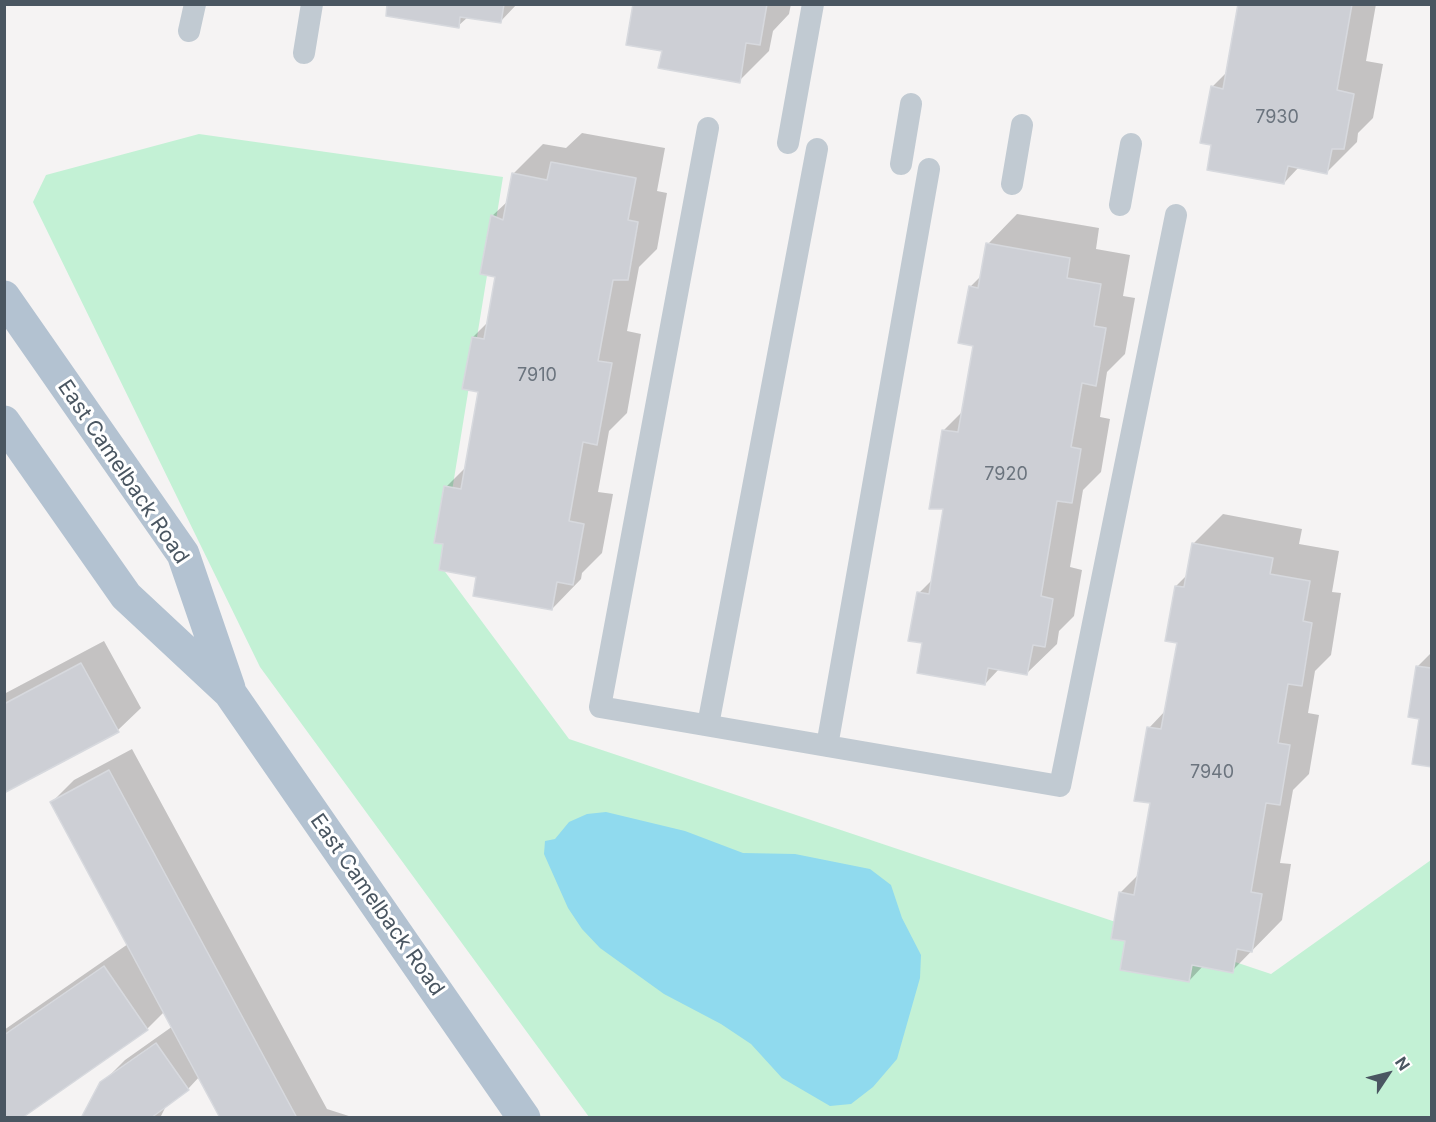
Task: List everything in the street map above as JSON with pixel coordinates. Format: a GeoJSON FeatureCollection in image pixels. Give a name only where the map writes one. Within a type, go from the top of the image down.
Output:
{"type":"FeatureCollection","features":[{"type":"Feature","properties":{"kind":"main road","name":"East Camelback Road"},"geometry":{"type":"LineString","coordinates":[[4,297],[183,554],[230,693]]}},
{"type":"Feature","properties":{"kind":"main road","name":"East Camelback Road"},"geometry":{"type":"LineString","coordinates":[[4,422],[126,596],[230,693],[524,1118]]}},
{"type":"Feature","properties":{"kind":"lane"},"geometry":{"type":"LineString","coordinates":[[189,32],[195,4]]}},
{"type":"Feature","properties":{"kind":"lane"},"geometry":{"type":"LineString","coordinates":[[304,53],[312,4]]}},
{"type":"Feature","properties":{"kind":"lane"},"geometry":{"type":"LineString","coordinates":[[788,143],[813,4]]}},
{"type":"Feature","properties":{"kind":"lane"},"geometry":{"type":"LineString","coordinates":[[901,164],[911,104]]}},
{"type":"Feature","properties":{"kind":"lane"},"geometry":{"type":"LineString","coordinates":[[1012,184],[1022,124]]}},
{"type":"Feature","properties":{"kind":"lane"},"geometry":{"type":"LineString","coordinates":[[708,128],[600,707],[1060,786],[1176,215]]}},
{"type":"Feature","properties":{"kind":"lane"},"geometry":{"type":"LineString","coordinates":[[1120,205],[1131,144]]}},
{"type":"Feature","properties":{"kind":"lane"},"geometry":{"type":"LineString","coordinates":[[708,725],[817,149]]}},
{"type":"Feature","properties":{"kind":"lane"},"geometry":{"type":"LineString","coordinates":[[827,746],[929,169]]}},
{"type":"Feature","properties":{"kind":"green space"},"geometry":{"type":"Polygon","coordinates":[[[199,134],[503,177],[440,565],[569,739],[1271,974],[1431,860],[1431,1117],[589,1117],[260,667],[33,202],[46,175],[199,134]]]}},
{"type":"Feature","properties":{"kind":"water"},"geometry":{"type":"Polygon","coordinates":[[[606,812],[685,831],[743,853],[795,854],[870,869],[891,885],[902,918],[921,955],[920,978],[897,1059],[873,1087],[851,1104],[830,1106],[782,1078],[751,1044],[721,1024],[664,994],[600,948],[582,929],[568,908],[544,854],[545,841],[555,839],[569,822],[587,814],[606,812]]]}},
{"type":"Feature","properties":{"kind":"building"},"geometry":{"type":"Polygon","coordinates":[[[387,4],[504,4],[501,23],[460,17],[459,28],[386,16],[387,4]]]}},
{"type":"Feature","properties":{"kind":"building"},"geometry":{"type":"Polygon","coordinates":[[[633,4],[767,4],[760,45],[746,43],[740,83],[658,68],[662,51],[626,45],[633,4]]]}},
{"type":"Feature","properties":{"kind":"building"},"geometry":{"type":"Polygon","coordinates":[[[1238,4],[1352,4],[1337,90],[1354,94],[1344,149],[1332,149],[1327,174],[1288,166],[1284,184],[1207,170],[1211,145],[1200,143],[1211,86],[1223,89],[1238,4]]]}},
{"type":"Feature","properties":{"kind":"building"},"geometry":{"type":"Polygon","coordinates":[[[551,162],[636,178],[628,220],[638,222],[628,280],[613,280],[598,361],[612,363],[597,445],[583,442],[569,521],[584,524],[573,585],[557,582],[552,610],[473,596],[476,577],[439,570],[443,544],[434,543],[444,486],[461,489],[478,392],[462,389],[472,337],[484,339],[495,277],[480,274],[491,215],[503,220],[512,173],[547,180],[551,162]]]}},
{"type":"Feature","properties":{"kind":"building"},"geometry":{"type":"Polygon","coordinates":[[[986,243],[1070,258],[1067,278],[1101,284],[1094,326],[1106,328],[1096,386],[1082,383],[1071,447],[1081,449],[1072,503],[1057,501],[1041,596],[1053,599],[1045,647],[1033,645],[1027,675],[988,668],[985,685],[917,673],[922,643],[908,641],[917,592],[929,594],[943,509],[929,509],[942,430],[958,432],[973,346],[958,343],[969,286],[978,288],[986,243]]]}},
{"type":"Feature","properties":{"kind":"building"},"geometry":{"type":"Polygon","coordinates":[[[1192,543],[1273,558],[1270,574],[1310,581],[1303,621],[1312,623],[1302,686],[1288,684],[1278,743],[1290,745],[1280,805],[1266,803],[1251,892],[1262,894],[1252,952],[1237,949],[1233,973],[1192,965],[1189,982],[1120,970],[1125,941],[1111,939],[1119,892],[1134,895],[1150,803],[1134,801],[1147,727],[1161,729],[1177,643],[1165,641],[1175,586],[1184,587],[1192,543]]]}},
{"type":"Feature","properties":{"kind":"building"},"geometry":{"type":"Polygon","coordinates":[[[1432,662],[1432,767],[1412,764],[1419,719],[1408,717],[1416,666],[1431,668],[1432,662]]]}},
{"type":"Feature","properties":{"kind":"building"},"geometry":{"type":"Polygon","coordinates":[[[81,663],[119,732],[4,793],[4,704],[81,663]]]}},
{"type":"Feature","properties":{"kind":"building"},"geometry":{"type":"Polygon","coordinates":[[[109,770],[297,1118],[220,1118],[50,802],[109,770]]]}},
{"type":"Feature","properties":{"kind":"building"},"geometry":{"type":"Polygon","coordinates":[[[104,966],[148,1030],[22,1118],[4,1118],[4,1035],[104,966]]]}},
{"type":"Feature","properties":{"kind":"building"},"geometry":{"type":"Polygon","coordinates":[[[156,1043],[189,1090],[151,1118],[81,1118],[100,1082],[156,1043]]]}}]}
